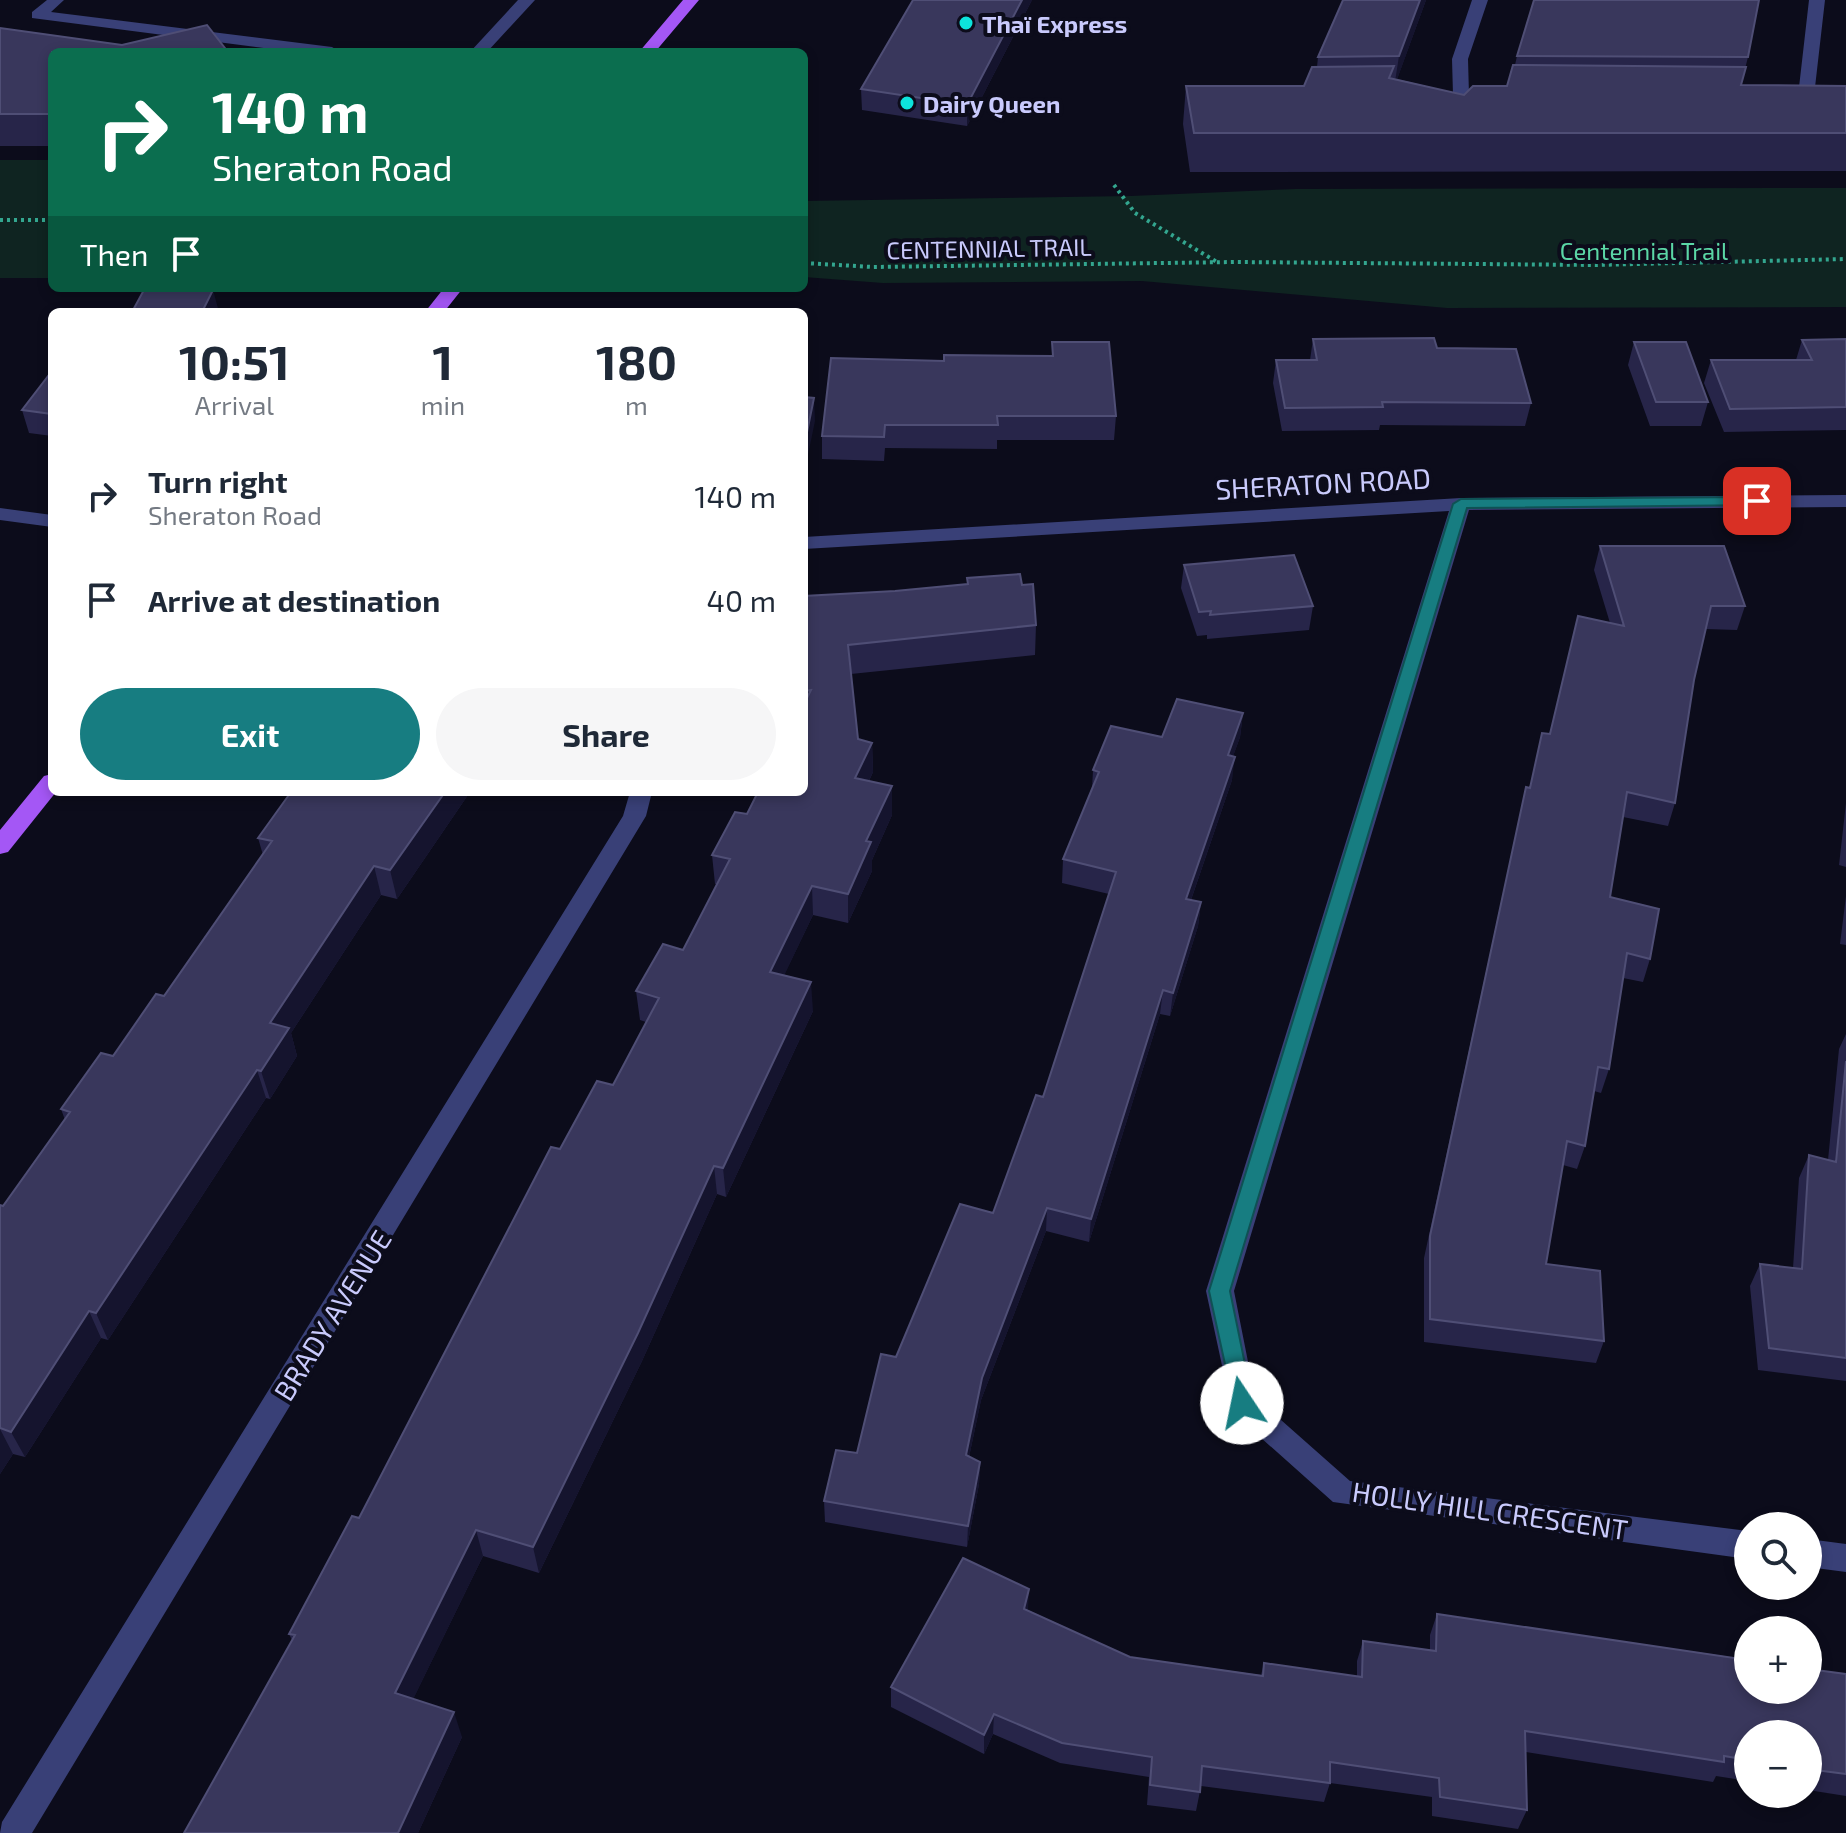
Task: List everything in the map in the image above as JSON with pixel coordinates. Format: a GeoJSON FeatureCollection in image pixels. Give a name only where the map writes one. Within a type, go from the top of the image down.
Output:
{"type":"FeatureCollection","features":[{"type":"Feature","properties":{"kind":"main road"},"geometry":{"type":"LineString","coordinates":[[650,48],[691,0]]}},
{"type":"Feature","properties":{"kind":"main road"},"geometry":{"type":"LineString","coordinates":[[437,308],[451,292]]}},
{"type":"Feature","properties":{"kind":"main road"},"geometry":{"type":"LineString","coordinates":[[0,846],[48,787]]}},
{"type":"Feature","properties":{"kind":"street"},"geometry":{"type":"LineString","coordinates":[[56,0],[38,15],[300,48]]}},
{"type":"Feature","properties":{"kind":"street"},"geometry":{"type":"LineString","coordinates":[[482,48],[527,0]]}},
{"type":"Feature","properties":{"kind":"street"},"geometry":{"type":"LineString","coordinates":[[1461,95],[1456,79],[1458,64],[1480,0]]}},
{"type":"Feature","properties":{"kind":"street"},"geometry":{"type":"LineString","coordinates":[[1805,96],[1817,0]]}},
{"type":"Feature","properties":{"kind":"street","name":"SHERATON ROAD"},"geometry":{"type":"LineString","coordinates":[[808,543],[1461,504],[1846,501]]}},
{"type":"Feature","properties":{"kind":"street","name":"HOLLY HILL CRESCENT"},"geometry":{"type":"LineString","coordinates":[[1461,504],[1220,1291],[1242,1403],[1343,1493],[1734,1543]]}},
{"type":"Feature","properties":{"kind":"street"},"geometry":{"type":"LineString","coordinates":[[0,514],[48,520]]}},
{"type":"Feature","properties":{"kind":"street","name":"BRADY AVENUE"},"geometry":{"type":"LineString","coordinates":[[14,1833],[538,979],[634,816],[640,796]]}},
{"type":"Feature","properties":{"kind":"street"},"geometry":{"type":"LineString","coordinates":[[1822,1555],[1846,1558]]}},
{"type":"Feature","properties":{"kind":"path"},"geometry":{"type":"LineString","coordinates":[[1114,185],[1135,213],[1218,262]]}},
{"type":"Feature","properties":{"kind":"path"},"geometry":{"type":"LineString","coordinates":[[0,220],[48,220]]}},
{"type":"Feature","properties":{"kind":"path","name":"CENTENNIAL TRAIL"},"geometry":{"type":"LineString","coordinates":[[808,263],[873,267],[1218,262],[1596,265],[1846,259]]}},
{"type":"Feature","properties":{"kind":"green space"},"geometry":{"type":"Polygon","coordinates":[[[0,160],[48,160],[48,278],[0,278],[0,160]]]}},
{"type":"Feature","properties":{"kind":"green space","name":"Centennial Trail"},"geometry":{"type":"Polygon","coordinates":[[[1846,188],[1846,307],[1447,308],[1142,281],[883,283],[808,277],[808,201],[1131,196],[1296,189],[1846,188]]]}},
{"type":"Feature","properties":{"kind":"building"},"geometry":{"type":"Polygon","coordinates":[[[913,0],[1022,0],[967,105],[861,89],[913,0]]]}},
{"type":"Feature","properties":{"kind":"building"},"geometry":{"type":"Polygon","coordinates":[[[1343,0],[1420,0],[1399,56],[1318,57],[1343,0]]]}},
{"type":"Feature","properties":{"kind":"building"},"geometry":{"type":"Polygon","coordinates":[[[1534,0],[1759,0],[1748,57],[1517,56],[1534,0]]]}},
{"type":"Feature","properties":{"kind":"building"},"geometry":{"type":"Polygon","coordinates":[[[207,25],[225,48],[48,48],[48,114],[0,114],[0,28],[122,45],[207,25]]]}},
{"type":"Feature","properties":{"kind":"building"},"geometry":{"type":"Polygon","coordinates":[[[1513,65],[1746,67],[1741,85],[1846,86],[1846,133],[1194,133],[1186,86],[1304,86],[1312,67],[1394,66],[1389,78],[1464,95],[1473,86],[1507,86],[1513,65]]]}},
{"type":"Feature","properties":{"kind":"building"},"geometry":{"type":"Polygon","coordinates":[[[143,292],[212,292],[204,308],[134,308],[143,292]]]}},
{"type":"Feature","properties":{"kind":"building"},"geometry":{"type":"Polygon","coordinates":[[[1434,338],[1437,348],[1516,349],[1531,403],[1382,402],[1383,407],[1285,408],[1276,360],[1317,360],[1313,339],[1434,338]]]}},
{"type":"Feature","properties":{"kind":"building"},"geometry":{"type":"Polygon","coordinates":[[[1846,339],[1846,407],[1730,409],[1711,360],[1812,360],[1802,340],[1846,339]]]}},
{"type":"Feature","properties":{"kind":"building"},"geometry":{"type":"Polygon","coordinates":[[[1052,342],[1109,342],[1116,416],[997,416],[998,425],[885,425],[884,437],[822,436],[831,358],[944,361],[944,355],[1053,356],[1052,342]]]}},
{"type":"Feature","properties":{"kind":"building"},"geometry":{"type":"Polygon","coordinates":[[[1634,342],[1686,342],[1708,402],[1656,402],[1634,342]]]}},
{"type":"Feature","properties":{"kind":"building"},"geometry":{"type":"Polygon","coordinates":[[[48,376],[48,413],[22,410],[48,376]]]}},
{"type":"Feature","properties":{"kind":"building"},"geometry":{"type":"Polygon","coordinates":[[[808,397],[814,398],[808,427],[808,397]]]}},
{"type":"Feature","properties":{"kind":"building"},"geometry":{"type":"Polygon","coordinates":[[[1600,546],[1724,546],[1745,606],[1711,606],[1694,680],[1675,803],[1627,792],[1610,897],[1659,909],[1650,959],[1627,953],[1609,1069],[1598,1067],[1585,1146],[1567,1141],[1546,1264],[1600,1271],[1604,1341],[1430,1319],[1430,1236],[1526,787],[1530,788],[1542,733],[1550,734],[1578,616],[1624,626],[1600,546]]]}},
{"type":"Feature","properties":{"kind":"building"},"geometry":{"type":"Polygon","coordinates":[[[1294,555],[1313,606],[1210,615],[1211,611],[1199,612],[1184,565],[1294,555]]]}},
{"type":"Feature","properties":{"kind":"building"},"geometry":{"type":"Polygon","coordinates":[[[1020,574],[1022,585],[1033,584],[1036,625],[848,645],[858,739],[872,743],[855,778],[892,786],[866,841],[871,842],[848,894],[812,886],[770,972],[811,982],[723,1168],[714,1166],[638,1333],[533,1547],[476,1530],[395,1693],[454,1712],[398,1833],[184,1833],[295,1635],[289,1634],[352,1516],[359,1518],[551,1147],[560,1149],[597,1081],[613,1085],[659,998],[636,991],[663,944],[683,950],[730,859],[712,855],[735,812],[747,814],[756,796],[808,796],[808,696],[811,690],[808,690],[808,596],[968,584],[967,578],[1020,574]]]}},
{"type":"Feature","properties":{"kind":"building"},"geometry":{"type":"Polygon","coordinates":[[[1177,699],[1243,713],[1228,755],[1235,757],[1186,899],[1201,902],[1173,993],[1163,990],[1091,1219],[1047,1208],[982,1378],[966,1455],[980,1462],[968,1526],[824,1501],[836,1450],[857,1453],[881,1354],[896,1357],[960,1204],[993,1213],[1036,1095],[1043,1097],[1116,872],[1063,859],[1099,772],[1093,770],[1111,726],[1162,737],[1177,699]]]}},
{"type":"Feature","properties":{"kind":"building"},"geometry":{"type":"Polygon","coordinates":[[[288,796],[442,796],[390,870],[374,866],[270,1023],[289,1028],[261,1071],[257,1070],[96,1313],[89,1311],[11,1432],[0,1428],[0,1205],[3,1206],[70,1112],[61,1109],[101,1053],[113,1056],[156,994],[164,996],[272,841],[258,838],[288,796]]]}},
{"type":"Feature","properties":{"kind":"building"},"geometry":{"type":"Polygon","coordinates":[[[1846,1061],[1846,1358],[1769,1348],[1760,1264],[1802,1269],[1809,1155],[1836,1162],[1846,1061]]]}},
{"type":"Feature","properties":{"kind":"building"},"geometry":{"type":"Polygon","coordinates":[[[963,1558],[1029,1589],[1024,1609],[1130,1657],[1263,1676],[1264,1663],[1362,1677],[1363,1641],[1436,1651],[1437,1614],[1734,1658],[1734,1704],[1822,1704],[1822,1671],[1846,1674],[1846,1774],[1822,1771],[1822,1720],[1734,1720],[1734,1758],[1724,1756],[1724,1762],[1525,1731],[1527,1810],[1440,1797],[1439,1778],[1330,1762],[1330,1783],[1202,1766],[1200,1792],[1150,1785],[1152,1757],[1062,1743],[994,1714],[984,1735],[891,1687],[963,1558]]]}},
{"type":"Feature","properties":{"kind":"place","name":"Thaï Express"},"geometry":{"type":"Point","coordinates":[966,23]}},
{"type":"Feature","properties":{"kind":"place","name":"Dairy Queen"},"geometry":{"type":"Point","coordinates":[907,103]}},
{"type":"Feature","properties":{"kind":"route"},"geometry":{"type":"LineString","coordinates":[[1242,1403],[1220,1291],[1461,504],[1757,501]]}}]}
